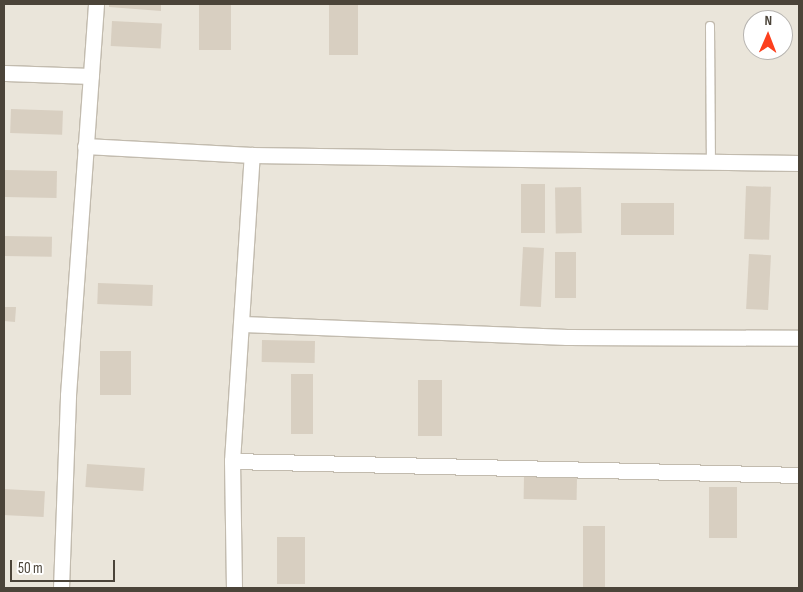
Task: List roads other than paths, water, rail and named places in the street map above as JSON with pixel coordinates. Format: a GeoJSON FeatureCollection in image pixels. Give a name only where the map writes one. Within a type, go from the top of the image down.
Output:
{"type":"FeatureCollection","features":[{"type":"Feature","properties":{"kind":"street"},"geometry":{"type":"LineString","coordinates":[[62,588],[68,395],[84,146],[96,4]]}},
{"type":"Feature","properties":{"kind":"street"},"geometry":{"type":"LineString","coordinates":[[4,73],[91,76]]}},
{"type":"Feature","properties":{"kind":"street"},"geometry":{"type":"LineString","coordinates":[[84,146],[252,156],[799,163]]}},
{"type":"Feature","properties":{"kind":"street"},"geometry":{"type":"LineString","coordinates":[[234,588],[232,461],[243,324],[252,156]]}},
{"type":"Feature","properties":{"kind":"street"},"geometry":{"type":"LineString","coordinates":[[243,324],[567,337],[799,338]]}},
{"type":"Feature","properties":{"kind":"street"},"geometry":{"type":"LineString","coordinates":[[232,461],[799,475]]}},
{"type":"Feature","properties":{"kind":"lane"},"geometry":{"type":"LineString","coordinates":[[710,26],[711,162]]}}]}
